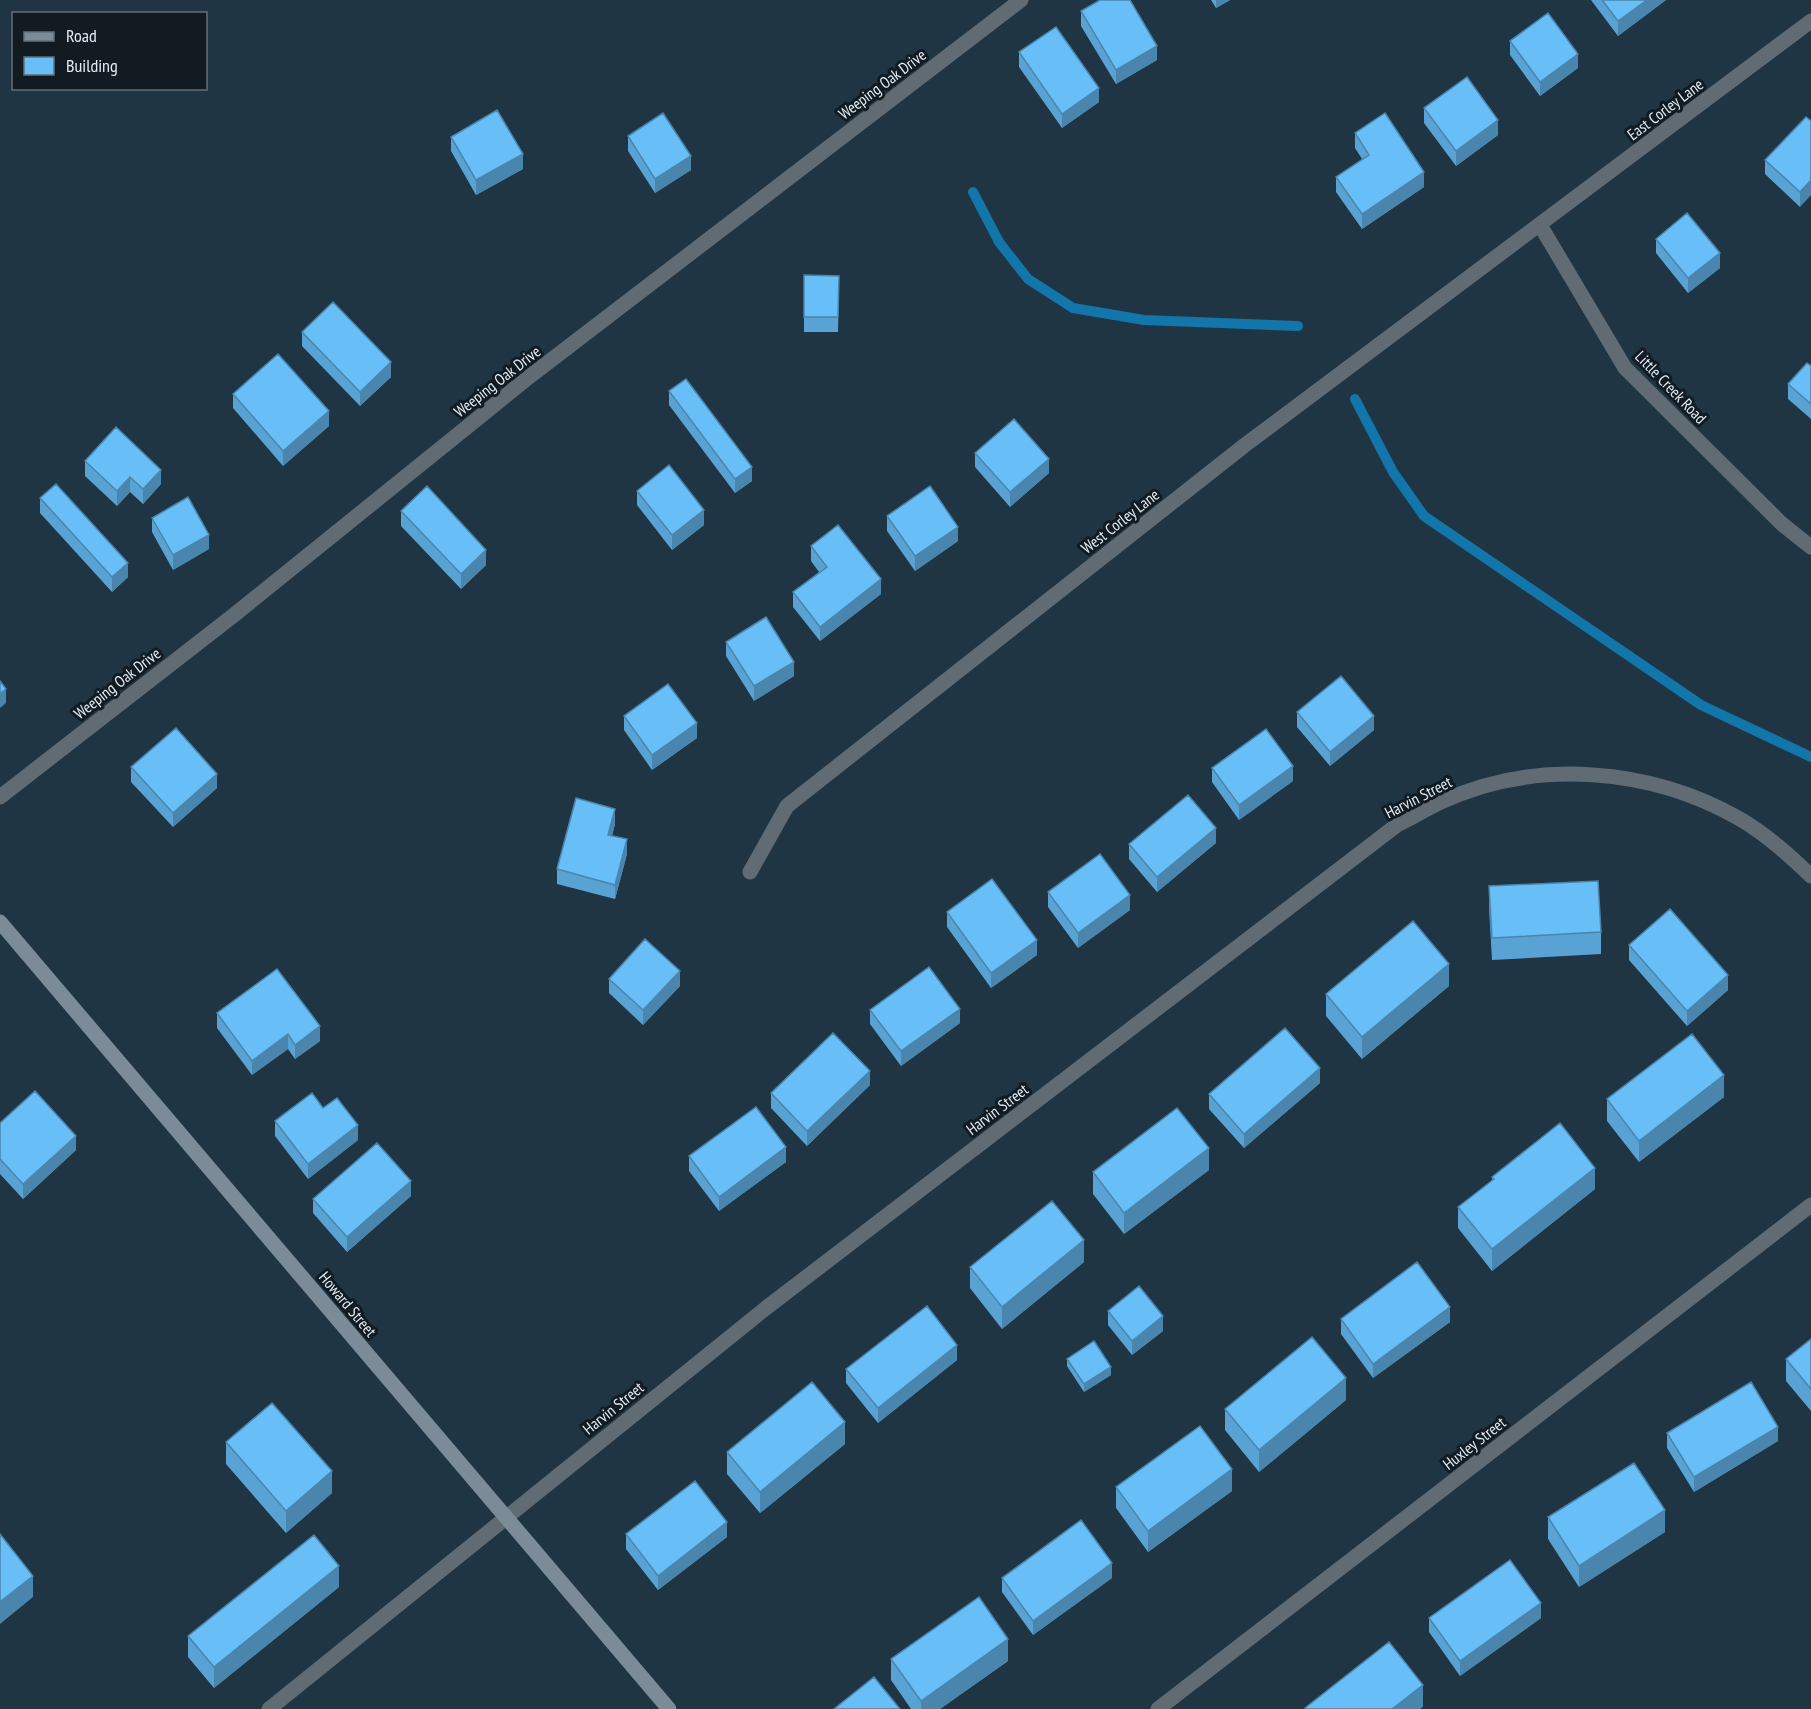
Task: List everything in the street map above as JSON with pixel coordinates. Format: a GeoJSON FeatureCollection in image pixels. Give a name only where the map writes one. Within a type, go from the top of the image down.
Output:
{"type":"FeatureCollection","features":[{"type":"Feature","properties":{"kind":"street","name":"Weeping Oak Drive"},"geometry":{"type":"LineString","coordinates":[[0,797],[234,615],[529,377],[1021,0]]}},
{"type":"Feature","properties":{"kind":"street","name":"East Corley Lane"},"geometry":{"type":"LineString","coordinates":[[1540,225],[1811,21]]}},
{"type":"Feature","properties":{"kind":"street","name":"Little Creek Road"},"geometry":{"type":"LineString","coordinates":[[1540,225],[1625,368],[1782,524],[1811,547]]}},
{"type":"Feature","properties":{"kind":"street","name":"West Corley Lane"},"geometry":{"type":"LineString","coordinates":[[750,872],[787,806],[1245,445],[1540,225]]}},
{"type":"Feature","properties":{"kind":"street","name":"Harvin Street"},"geometry":{"type":"LineString","coordinates":[[269,1709],[766,1308],[1397,825],[1443,801],[1492,784],[1542,775],[1594,774],[1645,782],[1695,796],[1741,820],[1783,849],[1811,876]]}},
{"type":"Feature","properties":{"kind":"street","name":"Howard Street"},"geometry":{"type":"LineString","coordinates":[[0,922],[669,1709]]}},
{"type":"Feature","properties":{"kind":"street","name":"Huxley Street"},"geometry":{"type":"LineString","coordinates":[[1158,1709],[1811,1205]]}},
{"type":"Feature","properties":{"kind":"building"},"geometry":{"type":"Polygon","coordinates":[[[1100,0],[1130,0],[1157,46],[1116,70],[1081,11],[1100,0]]]}},
{"type":"Feature","properties":{"kind":"building"},"geometry":{"type":"Polygon","coordinates":[[[1602,0],[1647,0],[1618,21],[1602,0]]]}},
{"type":"Feature","properties":{"kind":"building"},"geometry":{"type":"Polygon","coordinates":[[[1548,13],[1578,54],[1540,82],[1510,41],[1548,13]]]}},
{"type":"Feature","properties":{"kind":"building"},"geometry":{"type":"Polygon","coordinates":[[[1056,27],[1099,88],[1062,114],[1019,52],[1056,27]]]}},
{"type":"Feature","properties":{"kind":"building"},"geometry":{"type":"Polygon","coordinates":[[[1467,77],[1498,120],[1456,151],[1424,108],[1467,77]]]}},
{"type":"Feature","properties":{"kind":"building"},"geometry":{"type":"Polygon","coordinates":[[[497,110],[523,154],[476,180],[451,137],[497,110]]]}},
{"type":"Feature","properties":{"kind":"building"},"geometry":{"type":"Polygon","coordinates":[[[663,113],[691,156],[655,179],[628,136],[663,113]]]}},
{"type":"Feature","properties":{"kind":"building"},"geometry":{"type":"Polygon","coordinates":[[[1385,113],[1424,172],[1362,214],[1336,177],[1369,155],[1355,133],[1385,113]]]}},
{"type":"Feature","properties":{"kind":"building"},"geometry":{"type":"Polygon","coordinates":[[[1806,117],[1811,121],[1811,180],[1800,192],[1765,160],[1806,117]]]}},
{"type":"Feature","properties":{"kind":"building"},"geometry":{"type":"Polygon","coordinates":[[[1687,213],[1720,253],[1688,278],[1656,239],[1687,213]]]}},
{"type":"Feature","properties":{"kind":"building"},"geometry":{"type":"Polygon","coordinates":[[[804,275],[839,276],[838,317],[804,317],[804,275]]]}},
{"type":"Feature","properties":{"kind":"building"},"geometry":{"type":"Polygon","coordinates":[[[333,302],[391,362],[360,392],[302,332],[333,302]]]}},
{"type":"Feature","properties":{"kind":"building"},"geometry":{"type":"Polygon","coordinates":[[[278,354],[329,411],[283,451],[233,394],[278,354]]]}},
{"type":"Feature","properties":{"kind":"building"},"geometry":{"type":"Polygon","coordinates":[[[1807,363],[1811,366],[1811,404],[1788,384],[1807,363]]]}},
{"type":"Feature","properties":{"kind":"building"},"geometry":{"type":"Polygon","coordinates":[[[686,379],[752,467],[735,479],[669,391],[686,379]]]}},
{"type":"Feature","properties":{"kind":"building"},"geometry":{"type":"Polygon","coordinates":[[[1014,419],[1049,459],[1010,492],[975,453],[1014,419]]]}},
{"type":"Feature","properties":{"kind":"building"},"geometry":{"type":"Polygon","coordinates":[[[116,427],[161,470],[143,489],[130,477],[117,491],[85,461],[116,427]]]}},
{"type":"Feature","properties":{"kind":"building"},"geometry":{"type":"Polygon","coordinates":[[[669,465],[704,510],[672,535],[637,491],[669,465]]]}},
{"type":"Feature","properties":{"kind":"building"},"geometry":{"type":"Polygon","coordinates":[[[56,484],[128,563],[112,577],[40,498],[56,484]]]}},
{"type":"Feature","properties":{"kind":"building"},"geometry":{"type":"Polygon","coordinates":[[[427,486],[486,550],[461,574],[401,511],[427,486]]]}},
{"type":"Feature","properties":{"kind":"building"},"geometry":{"type":"Polygon","coordinates":[[[930,486],[958,527],[915,556],[887,516],[930,486]]]}},
{"type":"Feature","properties":{"kind":"building"},"geometry":{"type":"Polygon","coordinates":[[[188,497],[209,535],[173,555],[152,518],[188,497]]]}},
{"type":"Feature","properties":{"kind":"building"},"geometry":{"type":"Polygon","coordinates":[[[838,525],[881,579],[820,627],[793,592],[827,567],[811,546],[838,525]]]}},
{"type":"Feature","properties":{"kind":"building"},"geometry":{"type":"Polygon","coordinates":[[[766,617],[794,662],[754,686],[726,642],[766,617]]]}},
{"type":"Feature","properties":{"kind":"building"},"geometry":{"type":"Polygon","coordinates":[[[1341,676],[1374,716],[1330,752],[1297,712],[1341,676]]]}},
{"type":"Feature","properties":{"kind":"building"},"geometry":{"type":"Polygon","coordinates":[[[0,681],[6,689],[0,694],[0,681]]]}},
{"type":"Feature","properties":{"kind":"building"},"geometry":{"type":"Polygon","coordinates":[[[668,684],[697,723],[652,755],[624,716],[668,684]]]}},
{"type":"Feature","properties":{"kind":"building"},"geometry":{"type":"Polygon","coordinates":[[[176,728],[217,774],[173,813],[131,767],[176,728]]]}},
{"type":"Feature","properties":{"kind":"building"},"geometry":{"type":"Polygon","coordinates":[[[1266,729],[1293,766],[1239,805],[1212,768],[1266,729]]]}},
{"type":"Feature","properties":{"kind":"building"},"geometry":{"type":"Polygon","coordinates":[[[1188,795],[1216,828],[1157,877],[1129,844],[1188,795]]]}},
{"type":"Feature","properties":{"kind":"building"},"geometry":{"type":"Polygon","coordinates":[[[576,798],[615,809],[608,835],[627,839],[615,885],[557,869],[576,798]]]}},
{"type":"Feature","properties":{"kind":"building"},"geometry":{"type":"Polygon","coordinates":[[[1100,854],[1130,895],[1078,933],[1048,892],[1100,854]]]}},
{"type":"Feature","properties":{"kind":"building"},"geometry":{"type":"Polygon","coordinates":[[[992,879],[1037,940],[991,973],[947,912],[992,879]]]}},
{"type":"Feature","properties":{"kind":"building"},"geometry":{"type":"Polygon","coordinates":[[[1598,881],[1601,932],[1492,938],[1489,886],[1598,881]]]}},
{"type":"Feature","properties":{"kind":"building"},"geometry":{"type":"Polygon","coordinates":[[[1670,909],[1728,975],[1687,1011],[1629,945],[1670,909]]]}},
{"type":"Feature","properties":{"kind":"building"},"geometry":{"type":"Polygon","coordinates":[[[1413,921],[1449,964],[1362,1037],[1326,994],[1413,921]]]}},
{"type":"Feature","properties":{"kind":"building"},"geometry":{"type":"Polygon","coordinates":[[[645,939],[680,971],[643,1010],[609,979],[645,939]]]}},
{"type":"Feature","properties":{"kind":"building"},"geometry":{"type":"Polygon","coordinates":[[[929,967],[960,1009],[901,1051],[870,1010],[929,967]]]}},
{"type":"Feature","properties":{"kind":"building"},"geometry":{"type":"Polygon","coordinates":[[[277,969],[320,1026],[295,1045],[288,1034],[252,1061],[217,1013],[277,969]]]}},
{"type":"Feature","properties":{"kind":"building"},"geometry":{"type":"Polygon","coordinates":[[[1285,1028],[1320,1068],[1244,1134],[1209,1094],[1285,1028]]]}},
{"type":"Feature","properties":{"kind":"building"},"geometry":{"type":"Polygon","coordinates":[[[833,1033],[870,1071],[807,1131],[771,1093],[833,1033]]]}},
{"type":"Feature","properties":{"kind":"building"},"geometry":{"type":"Polygon","coordinates":[[[1692,1034],[1724,1075],[1639,1141],[1607,1099],[1692,1034]]]}},
{"type":"Feature","properties":{"kind":"building"},"geometry":{"type":"Polygon","coordinates":[[[35,1091],[76,1136],[23,1184],[0,1159],[0,1123],[35,1091]]]}},
{"type":"Feature","properties":{"kind":"building"},"geometry":{"type":"Polygon","coordinates":[[[312,1093],[323,1108],[337,1098],[358,1125],[308,1164],[275,1121],[312,1093]]]}},
{"type":"Feature","properties":{"kind":"building"},"geometry":{"type":"Polygon","coordinates":[[[756,1107],[786,1147],[719,1197],[689,1156],[756,1107]]]}},
{"type":"Feature","properties":{"kind":"building"},"geometry":{"type":"Polygon","coordinates":[[[1177,1108],[1209,1148],[1124,1213],[1093,1172],[1177,1108]]]}},
{"type":"Feature","properties":{"kind":"building"},"geometry":{"type":"Polygon","coordinates":[[[1560,1123],[1595,1168],[1492,1249],[1458,1207],[1560,1123]]]}},
{"type":"Feature","properties":{"kind":"building"},"geometry":{"type":"Polygon","coordinates":[[[377,1143],[411,1181],[347,1237],[313,1199],[377,1143]]]}},
{"type":"Feature","properties":{"kind":"building"},"geometry":{"type":"Polygon","coordinates":[[[1052,1201],[1084,1240],[1002,1307],[970,1267],[1052,1201]]]}},
{"type":"Feature","properties":{"kind":"building"},"geometry":{"type":"Polygon","coordinates":[[[1417,1262],[1450,1307],[1373,1364],[1341,1319],[1417,1262]]]}},
{"type":"Feature","properties":{"kind":"building"},"geometry":{"type":"Polygon","coordinates":[[[1139,1286],[1163,1316],[1132,1341],[1108,1311],[1139,1286]]]}},
{"type":"Feature","properties":{"kind":"building"},"geometry":{"type":"Polygon","coordinates":[[[927,1306],[957,1345],[878,1408],[846,1369],[927,1306]]]}},
{"type":"Feature","properties":{"kind":"building"},"geometry":{"type":"Polygon","coordinates":[[[1312,1337],[1346,1378],[1259,1450],[1225,1409],[1312,1337]]]}},
{"type":"Feature","properties":{"kind":"building"},"geometry":{"type":"Polygon","coordinates":[[[1811,1339],[1811,1389],[1786,1359],[1811,1339]]]}},
{"type":"Feature","properties":{"kind":"building"},"geometry":{"type":"Polygon","coordinates":[[[1094,1341],[1111,1367],[1084,1384],[1067,1359],[1094,1341]]]}},
{"type":"Feature","properties":{"kind":"building"},"geometry":{"type":"Polygon","coordinates":[[[812,1382],[845,1422],[760,1492],[727,1452],[812,1382]]]}},
{"type":"Feature","properties":{"kind":"building"},"geometry":{"type":"Polygon","coordinates":[[[1751,1382],[1778,1427],[1694,1477],[1667,1433],[1751,1382]]]}},
{"type":"Feature","properties":{"kind":"building"},"geometry":{"type":"Polygon","coordinates":[[[272,1403],[332,1471],[286,1511],[226,1442],[272,1403]]]}},
{"type":"Feature","properties":{"kind":"building"},"geometry":{"type":"Polygon","coordinates":[[[1200,1426],[1232,1469],[1148,1531],[1116,1487],[1200,1426]]]}},
{"type":"Feature","properties":{"kind":"building"},"geometry":{"type":"Polygon","coordinates":[[[1634,1463],[1665,1510],[1579,1566],[1548,1517],[1634,1463]]]}},
{"type":"Feature","properties":{"kind":"building"},"geometry":{"type":"Polygon","coordinates":[[[695,1481],[727,1522],[658,1576],[626,1534],[695,1481]]]}},
{"type":"Feature","properties":{"kind":"building"},"geometry":{"type":"Polygon","coordinates":[[[1081,1520],[1112,1563],[1033,1621],[1002,1578],[1081,1520]]]}},
{"type":"Feature","properties":{"kind":"building"},"geometry":{"type":"Polygon","coordinates":[[[0,1534],[33,1576],[0,1602],[0,1534]]]}},
{"type":"Feature","properties":{"kind":"building"},"geometry":{"type":"Polygon","coordinates":[[[314,1535],[339,1566],[214,1667],[188,1636],[314,1535]]]}},
{"type":"Feature","properties":{"kind":"building"},"geometry":{"type":"Polygon","coordinates":[[[1510,1560],[1541,1603],[1460,1661],[1429,1618],[1510,1560]]]}},
{"type":"Feature","properties":{"kind":"building"},"geometry":{"type":"Polygon","coordinates":[[[979,1597],[1008,1639],[921,1701],[891,1659],[979,1597]]]}},
{"type":"Feature","properties":{"kind":"building"},"geometry":{"type":"Polygon","coordinates":[[[1389,1642],[1423,1685],[1392,1709],[1305,1708],[1389,1642]]]}},
{"type":"Feature","properties":{"kind":"building"},"geometry":{"type":"Polygon","coordinates":[[[874,1677],[900,1709],[834,1709],[874,1677]]]}},
{"type":"Feature","properties":{"kind":"waterway"},"geometry":{"type":"LineString","coordinates":[[973,192],[999,242],[1028,279],[1073,308],[1144,320],[1298,326]]}},
{"type":"Feature","properties":{"kind":"waterway"},"geometry":{"type":"LineString","coordinates":[[1355,399],[1393,472],[1424,516],[1701,705],[1811,757]]}}]}
